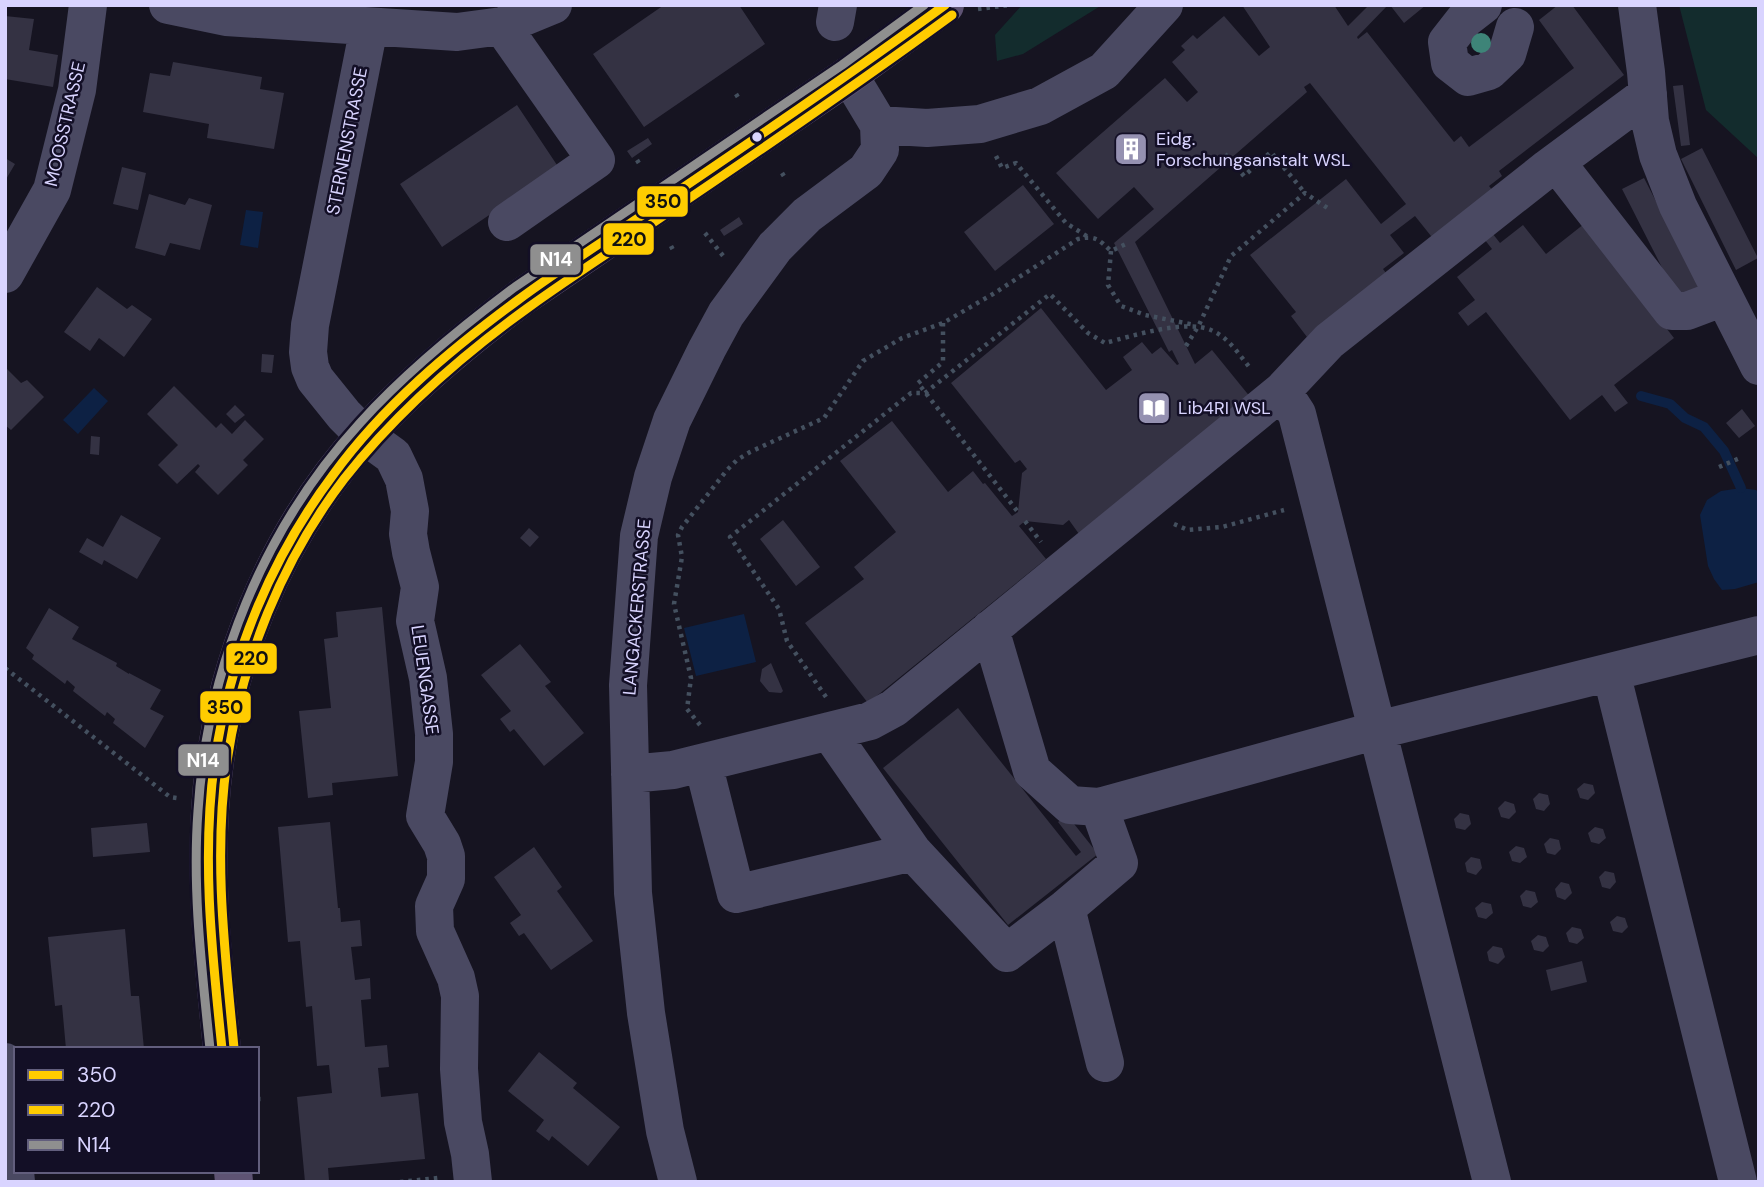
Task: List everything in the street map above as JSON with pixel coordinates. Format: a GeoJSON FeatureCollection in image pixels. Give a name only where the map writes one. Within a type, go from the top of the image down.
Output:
{"type":"FeatureCollection","features":[{"type":"Feature","properties":{"kind":"main road"},"geometry":{"type":"LineString","coordinates":[[222,1047],[209,886],[210,811],[220,731],[245,640],[268,580],[289,540],[324,487],[364,435],[433,368],[486,323],[849,75],[946,5]]}},
{"type":"Feature","properties":{"kind":"street","name":"MOOSSTRASSE"},"geometry":{"type":"LineString","coordinates":[[5,274],[52,190],[77,90],[88,5]]}},
{"type":"Feature","properties":{"kind":"street"},"geometry":{"type":"LineString","coordinates":[[168,5],[226,17],[457,32],[502,26],[553,5]]}},
{"type":"Feature","properties":{"kind":"street"},"geometry":{"type":"LineString","coordinates":[[849,75],[879,125],[927,128],[979,124],[1040,106],[1104,71],[1164,5]]}},
{"type":"Feature","properties":{"kind":"street"},"geometry":{"type":"LineString","coordinates":[[1483,5],[1465,19],[1447,42],[1450,63],[1468,77],[1489,71],[1507,54],[1515,27]]}},
{"type":"Feature","properties":{"kind":"street"},"geometry":{"type":"LineString","coordinates":[[1637,5],[1650,121],[1658,155],[1678,206],[1759,366]]}},
{"type":"Feature","properties":{"kind":"street"},"geometry":{"type":"LineString","coordinates":[[502,26],[596,160],[506,222]]}},
{"type":"Feature","properties":{"kind":"street","name":"STERNENSTRASSE"},"geometry":{"type":"LineString","coordinates":[[364,435],[315,379],[308,352],[310,325],[369,27]]}},
{"type":"Feature","properties":{"kind":"street"},"geometry":{"type":"LineString","coordinates":[[630,774],[673,770],[870,721],[894,708],[1278,394],[1329,341],[1556,162],[1648,94]]}},
{"type":"Feature","properties":{"kind":"street","name":"LANGACKERSTRASSE"},"geometry":{"type":"LineString","coordinates":[[678,1182],[665,1131],[646,1013],[633,893],[628,685],[639,536],[653,477],[672,420],[726,314],[775,247],[807,215],[866,171],[880,150],[879,125]]}},
{"type":"Feature","properties":{"kind":"street"},"geometry":{"type":"LineString","coordinates":[[1556,162],[1672,311],[1686,311],[1724,298]]}},
{"type":"Feature","properties":{"kind":"street"},"geometry":{"type":"LineString","coordinates":[[1278,394],[1297,414],[1492,1182]]}},
{"type":"Feature","properties":{"kind":"street","name":"LEUENGASSE"},"geometry":{"type":"LineString","coordinates":[[364,435],[393,456],[404,479],[410,511],[408,534],[421,587],[415,621],[428,678],[434,734],[434,762],[425,816],[443,844],[446,856],[446,879],[434,906],[435,931],[456,978],[460,996],[459,1069],[463,1122],[471,1168]]}},
{"type":"Feature","properties":{"kind":"street"},"geometry":{"type":"LineString","coordinates":[[990,629],[1032,771],[1070,805],[1099,807],[1378,730],[1759,635]]}},
{"type":"Feature","properties":{"kind":"street"},"geometry":{"type":"LineString","coordinates":[[1611,672],[1738,1182]]}},
{"type":"Feature","properties":{"kind":"street"},"geometry":{"type":"LineString","coordinates":[[838,729],[913,852],[1007,953],[1119,863],[1099,807]]}},
{"type":"Feature","properties":{"kind":"street"},"geometry":{"type":"LineString","coordinates":[[715,759],[736,894],[913,852]]}},
{"type":"Feature","properties":{"kind":"street"},"geometry":{"type":"LineString","coordinates":[[1066,908],[1105,1063]]}},
{"type":"Feature","properties":{"kind":"street"},"geometry":{"type":"LineString","coordinates":[[5,1062],[14,1160]]}},
{"type":"Feature","properties":{"kind":"path"},"geometry":{"type":"LineString","coordinates":[[979,124],[1002,168],[1016,163],[1066,223],[1088,237]]}},
{"type":"Feature","properties":{"kind":"path"},"geometry":{"type":"LineString","coordinates":[[1225,154],[1244,176],[1271,152],[1306,193],[1329,209]]}},
{"type":"Feature","properties":{"kind":"path"},"geometry":{"type":"LineString","coordinates":[[1186,346],[1199,325],[1231,256],[1306,193]]}},
{"type":"Feature","properties":{"kind":"path"},"geometry":{"type":"LineString","coordinates":[[705,233],[730,266]]}},
{"type":"Feature","properties":{"kind":"path"},"geometry":{"type":"LineString","coordinates":[[715,759],[729,738],[711,734],[696,722],[687,709],[691,678],[674,604],[682,557],[678,535],[682,527],[737,460],[824,418],[863,361],[902,338],[943,323],[1078,239],[1097,238],[1111,251]]}},
{"type":"Feature","properties":{"kind":"path"},"geometry":{"type":"LineString","coordinates":[[1111,251],[1126,244]]}},
{"type":"Feature","properties":{"kind":"path"},"geometry":{"type":"LineString","coordinates":[[1111,251],[1108,285],[1121,306],[1144,315],[1199,325],[1215,331],[1278,394]]}},
{"type":"Feature","properties":{"kind":"path"},"geometry":{"type":"LineString","coordinates":[[838,729],[787,641],[779,610],[730,537],[911,393],[925,393],[1049,293],[1088,333],[1105,343],[1147,332],[1199,325]]}},
{"type":"Feature","properties":{"kind":"path"},"geometry":{"type":"LineString","coordinates":[[943,323],[943,362],[918,383],[1018,512]]}},
{"type":"Feature","properties":{"kind":"path"},"geometry":{"type":"LineString","coordinates":[[1719,467],[1740,458]]}},
{"type":"Feature","properties":{"kind":"path"},"geometry":{"type":"LineString","coordinates":[[1148,500],[1169,522],[1188,530],[1222,527],[1318,500]]}},
{"type":"Feature","properties":{"kind":"path"},"geometry":{"type":"LineString","coordinates":[[5,668],[170,797],[181,798]]}},
{"type":"Feature","properties":{"kind":"green space"},"geometry":{"type":"Polygon","coordinates":[[[1022,5],[1102,5],[1023,54],[997,61],[995,35],[1022,5]]]}},
{"type":"Feature","properties":{"kind":"green space"},"geometry":{"type":"Polygon","coordinates":[[[1679,5],[1759,5],[1759,159],[1706,110],[1679,5]]]}},
{"type":"Feature","properties":{"kind":"water"},"geometry":{"type":"Polygon","coordinates":[[[246,210],[263,212],[258,248],[240,245],[246,210]]]}},
{"type":"Feature","properties":{"kind":"water"},"geometry":{"type":"Polygon","coordinates":[[[94,388],[108,401],[78,434],[63,420],[94,388]]]}},
{"type":"Feature","properties":{"kind":"water"},"geometry":{"type":"Polygon","coordinates":[[[1741,488],[1759,493],[1759,582],[1722,590],[1708,566],[1700,515],[1707,500],[1721,491],[1741,488]]]}},
{"type":"Feature","properties":{"kind":"water"},"geometry":{"type":"Polygon","coordinates":[[[744,614],[756,662],[696,676],[684,628],[744,614]]]}},
{"type":"Feature","properties":{"kind":"building"},"geometry":{"type":"Polygon","coordinates":[[[664,5],[739,5],[765,44],[644,127],[593,54],[664,5]]]}},
{"type":"Feature","properties":{"kind":"building"},"geometry":{"type":"Polygon","coordinates":[[[1242,5],[1334,5],[1348,26],[1369,5],[1388,5],[1358,39],[1367,32],[1454,142],[1461,136],[1469,147],[1574,68],[1539,20],[1558,5],[1572,5],[1624,75],[1499,171],[1502,176],[1489,186],[1499,198],[1478,215],[1500,243],[1523,225],[1546,254],[1584,224],[1674,338],[1614,385],[1628,403],[1615,412],[1602,395],[1570,420],[1486,312],[1468,326],[1458,313],[1475,300],[1457,277],[1492,249],[1470,221],[1439,246],[1415,216],[1390,235],[1404,253],[1383,269],[1386,273],[1307,337],[1291,316],[1296,312],[1250,255],[1346,179],[1381,224],[1406,204],[1310,83],[1304,87],[1307,92],[1135,242],[1195,364],[1212,350],[1251,398],[1079,534],[1069,520],[1063,525],[1025,521],[1019,526],[1046,559],[868,703],[805,623],[864,579],[854,567],[896,532],[840,461],[892,421],[948,492],[973,471],[1012,516],[1018,512],[1022,473],[1027,469],[1020,460],[1015,463],[951,383],[1041,308],[1106,390],[1132,370],[1123,357],[1142,342],[1152,354],[1161,347],[1177,365],[1179,364],[1172,350],[1169,352],[1114,243],[1154,209],[1134,187],[1098,219],[1056,173],[1165,78],[1187,102],[1198,92],[1172,62],[1185,50],[1181,46],[1193,35],[1197,39],[1224,16],[1259,56],[1270,47],[1242,5]]]}},
{"type":"Feature","properties":{"kind":"building"},"geometry":{"type":"Polygon","coordinates":[[[1390,5],[1426,5],[1404,23],[1390,5]]]}},
{"type":"Feature","properties":{"kind":"building"},"geometry":{"type":"Polygon","coordinates":[[[5,16],[34,19],[29,50],[58,55],[53,87],[5,79],[5,16]]]}},
{"type":"Feature","properties":{"kind":"building"},"geometry":{"type":"Polygon","coordinates":[[[173,62],[262,77],[260,89],[284,93],[274,149],[207,138],[209,124],[143,112],[150,73],[170,76],[173,62]]]}},
{"type":"Feature","properties":{"kind":"building"},"geometry":{"type":"Polygon","coordinates":[[[1683,85],[1690,145],[1681,146],[1673,86],[1683,85]]]}},
{"type":"Feature","properties":{"kind":"building"},"geometry":{"type":"Polygon","coordinates":[[[517,105],[559,168],[442,247],[400,184],[517,105]]]}},
{"type":"Feature","properties":{"kind":"building"},"geometry":{"type":"Polygon","coordinates":[[[648,138],[652,144],[632,158],[627,151],[648,138]]]}},
{"type":"Feature","properties":{"kind":"building"},"geometry":{"type":"Polygon","coordinates":[[[1702,148],[1758,258],[1736,270],[1681,159],[1702,148]]]}},
{"type":"Feature","properties":{"kind":"building"},"geometry":{"type":"Polygon","coordinates":[[[5,158],[15,164],[5,181],[5,158]]]}},
{"type":"Feature","properties":{"kind":"building"},"geometry":{"type":"Polygon","coordinates":[[[122,167],[146,173],[138,210],[113,204],[122,167]]]}},
{"type":"Feature","properties":{"kind":"building"},"geometry":{"type":"Polygon","coordinates":[[[1644,178],[1700,287],[1678,299],[1622,189],[1644,178]]]}},
{"type":"Feature","properties":{"kind":"building"},"geometry":{"type":"Polygon","coordinates":[[[1023,185],[1054,224],[995,271],[964,232],[1023,185]]]}},
{"type":"Feature","properties":{"kind":"building"},"geometry":{"type":"Polygon","coordinates":[[[149,194],[185,205],[189,198],[212,205],[200,250],[170,243],[165,256],[135,248],[149,194]]]}},
{"type":"Feature","properties":{"kind":"building"},"geometry":{"type":"Polygon","coordinates":[[[739,217],[743,224],[724,236],[720,230],[739,217]]]}},
{"type":"Feature","properties":{"kind":"building"},"geometry":{"type":"Polygon","coordinates":[[[97,287],[127,309],[132,305],[152,319],[124,357],[99,338],[90,351],[64,332],[97,287]]]}},
{"type":"Feature","properties":{"kind":"building"},"geometry":{"type":"Polygon","coordinates":[[[262,354],[274,355],[272,373],[261,372],[262,354]]]}},
{"type":"Feature","properties":{"kind":"building"},"geometry":{"type":"Polygon","coordinates":[[[5,367],[21,383],[27,380],[44,397],[11,430],[5,425],[5,367]]]}},
{"type":"Feature","properties":{"kind":"building"},"geometry":{"type":"Polygon","coordinates":[[[174,386],[216,428],[221,423],[232,434],[245,420],[264,439],[243,460],[248,465],[218,495],[195,472],[200,466],[198,464],[177,484],[158,465],[178,445],[147,414],[174,386]]]}},
{"type":"Feature","properties":{"kind":"building"},"geometry":{"type":"Polygon","coordinates":[[[235,405],[245,415],[235,423],[226,414],[235,405]]]}},
{"type":"Feature","properties":{"kind":"building"},"geometry":{"type":"Polygon","coordinates":[[[1742,409],[1755,426],[1739,438],[1726,423],[1742,409]]]}},
{"type":"Feature","properties":{"kind":"building"},"geometry":{"type":"Polygon","coordinates":[[[91,436],[100,437],[99,455],[90,454],[91,436]]]}},
{"type":"Feature","properties":{"kind":"building"},"geometry":{"type":"Polygon","coordinates":[[[121,515],[161,538],[137,579],[104,560],[102,565],[79,552],[87,538],[103,547],[121,515]]]}},
{"type":"Feature","properties":{"kind":"building"},"geometry":{"type":"Polygon","coordinates":[[[783,520],[820,567],[796,586],[760,539],[783,520]]]}},
{"type":"Feature","properties":{"kind":"building"},"geometry":{"type":"Polygon","coordinates":[[[529,528],[539,537],[530,547],[520,538],[529,528]]]}},
{"type":"Feature","properties":{"kind":"building"},"geometry":{"type":"Polygon","coordinates":[[[382,607],[398,776],[332,783],[333,795],[308,798],[299,711],[331,708],[324,639],[338,637],[336,612],[382,607]]]}},
{"type":"Feature","properties":{"kind":"building"},"geometry":{"type":"Polygon","coordinates":[[[49,608],[79,627],[72,639],[161,690],[150,709],[164,716],[145,748],[113,723],[115,719],[107,712],[105,716],[73,691],[75,687],[67,680],[65,684],[32,659],[34,655],[26,648],[49,608]]]}},
{"type":"Feature","properties":{"kind":"building"},"geometry":{"type":"Polygon","coordinates":[[[520,644],[551,682],[545,686],[584,733],[544,766],[514,729],[510,732],[500,719],[511,711],[481,675],[520,644]]]}},
{"type":"Feature","properties":{"kind":"building"},"geometry":{"type":"Polygon","coordinates":[[[771,663],[783,691],[781,693],[769,692],[760,681],[762,669],[771,663]]]}},
{"type":"Feature","properties":{"kind":"building"},"geometry":{"type":"Polygon","coordinates":[[[958,708],[1076,856],[1081,852],[1058,822],[1067,815],[1098,854],[1008,925],[883,768],[958,708]]]}},
{"type":"Feature","properties":{"kind":"building"},"geometry":{"type":"Polygon","coordinates":[[[1584,783],[1593,785],[1595,793],[1588,800],[1580,798],[1577,789],[1584,783]]]}},
{"type":"Feature","properties":{"kind":"building"},"geometry":{"type":"Polygon","coordinates":[[[1539,793],[1548,795],[1550,804],[1544,811],[1536,809],[1533,799],[1539,793]]]}},
{"type":"Feature","properties":{"kind":"building"},"geometry":{"type":"Polygon","coordinates":[[[1505,801],[1514,804],[1516,812],[1509,819],[1501,817],[1498,808],[1505,801]]]}},
{"type":"Feature","properties":{"kind":"building"},"geometry":{"type":"Polygon","coordinates":[[[1460,813],[1469,815],[1471,824],[1465,830],[1456,828],[1454,819],[1460,813]]]}},
{"type":"Feature","properties":{"kind":"building"},"geometry":{"type":"Polygon","coordinates":[[[330,822],[341,922],[360,920],[362,946],[351,947],[355,980],[370,978],[371,999],[361,1000],[365,1047],[387,1045],[389,1067],[378,1068],[381,1097],[418,1093],[425,1159],[328,1168],[329,1180],[305,1182],[297,1097],[332,1093],[329,1065],[317,1066],[312,1006],[306,1007],[300,941],[288,942],[278,827],[330,822]]]}},
{"type":"Feature","properties":{"kind":"building"},"geometry":{"type":"Polygon","coordinates":[[[147,823],[150,852],[93,857],[91,828],[147,823]]]}},
{"type":"Feature","properties":{"kind":"building"},"geometry":{"type":"Polygon","coordinates":[[[1595,827],[1603,829],[1606,838],[1599,844],[1591,842],[1588,833],[1595,827]]]}},
{"type":"Feature","properties":{"kind":"building"},"geometry":{"type":"Polygon","coordinates":[[[1550,838],[1559,840],[1561,849],[1555,855],[1547,853],[1544,844],[1550,838]]]}},
{"type":"Feature","properties":{"kind":"building"},"geometry":{"type":"Polygon","coordinates":[[[1516,846],[1524,848],[1527,857],[1520,863],[1512,861],[1509,852],[1516,846]]]}},
{"type":"Feature","properties":{"kind":"building"},"geometry":{"type":"Polygon","coordinates":[[[534,847],[562,887],[557,891],[593,941],[551,970],[524,933],[519,936],[510,923],[521,915],[494,877],[534,847]]]}},
{"type":"Feature","properties":{"kind":"building"},"geometry":{"type":"Polygon","coordinates":[[[1471,857],[1480,859],[1482,868],[1476,875],[1467,872],[1465,863],[1471,857]]]}},
{"type":"Feature","properties":{"kind":"building"},"geometry":{"type":"Polygon","coordinates":[[[1605,871],[1614,873],[1616,882],[1610,889],[1602,887],[1599,877],[1605,871]]]}},
{"type":"Feature","properties":{"kind":"building"},"geometry":{"type":"Polygon","coordinates":[[[1561,882],[1569,884],[1572,893],[1565,900],[1557,897],[1555,889],[1561,882]]]}},
{"type":"Feature","properties":{"kind":"building"},"geometry":{"type":"Polygon","coordinates":[[[1526,890],[1535,892],[1538,902],[1531,908],[1523,906],[1520,896],[1526,890]]]}},
{"type":"Feature","properties":{"kind":"building"},"geometry":{"type":"Polygon","coordinates":[[[1482,902],[1491,904],[1493,913],[1486,919],[1478,917],[1475,908],[1482,902]]]}},
{"type":"Feature","properties":{"kind":"building"},"geometry":{"type":"Polygon","coordinates":[[[1617,916],[1625,918],[1628,927],[1622,933],[1613,931],[1610,922],[1617,916]]]}},
{"type":"Feature","properties":{"kind":"building"},"geometry":{"type":"Polygon","coordinates":[[[1572,927],[1581,929],[1584,938],[1577,944],[1569,942],[1566,933],[1572,927]]]}},
{"type":"Feature","properties":{"kind":"building"},"geometry":{"type":"Polygon","coordinates":[[[125,929],[131,996],[139,996],[144,1047],[66,1047],[62,1005],[55,1006],[48,937],[125,929]]]}},
{"type":"Feature","properties":{"kind":"building"},"geometry":{"type":"Polygon","coordinates":[[[1538,935],[1546,937],[1549,946],[1543,952],[1534,950],[1531,941],[1538,935]]]}},
{"type":"Feature","properties":{"kind":"building"},"geometry":{"type":"Polygon","coordinates":[[[1493,946],[1502,948],[1505,957],[1498,964],[1489,961],[1487,952],[1493,946]]]}},
{"type":"Feature","properties":{"kind":"building"},"geometry":{"type":"Polygon","coordinates":[[[1582,961],[1587,982],[1551,991],[1546,970],[1582,961]]]}},
{"type":"Feature","properties":{"kind":"building"},"geometry":{"type":"Polygon","coordinates":[[[539,1052],[577,1083],[573,1088],[620,1127],[588,1166],[552,1136],[549,1141],[536,1131],[544,1120],[508,1091],[539,1052]]]}},
{"type":"Feature","properties":{"kind":"waterway"},"geometry":{"type":"LineString","coordinates":[[1641,396],[1670,404],[1685,418],[1704,427],[1724,451],[1741,488]]}},
{"type":"Feature","properties":{"kind":"transit line","name":"N14"},"geometry":{"type":"LineString","coordinates":[[210,1047],[196,870],[198,811],[204,758],[213,705],[246,603],[268,555],[295,508],[326,464],[360,423],[415,368],[474,318],[515,287],[842,65],[924,5]]}},
{"type":"Feature","properties":{"kind":"transit line","name":"350"},"geometry":{"type":"LineString","coordinates":[[222,1047],[208,868],[211,795],[222,721],[243,646],[272,574],[333,475],[396,402],[467,339],[518,300],[872,58],[945,5]]}},
{"type":"Feature","properties":{"kind":"transit line","name":"220"},"geometry":{"type":"LineString","coordinates":[[234,1047],[224,940],[221,869],[227,761],[234,723],[254,649],[284,577],[322,510],[344,479],[385,431],[407,408],[479,345],[545,296],[807,118],[952,15]]}},
{"type":"Feature","properties":{"kind":"place","name":"Eidg. Forschungsanstalt WSL"},"geometry":{"type":"Point","coordinates":[1131,149]}},
{"type":"Feature","properties":{"kind":"place","name":"Lib4RI WSL"},"geometry":{"type":"Point","coordinates":[1154,408]}}]}
